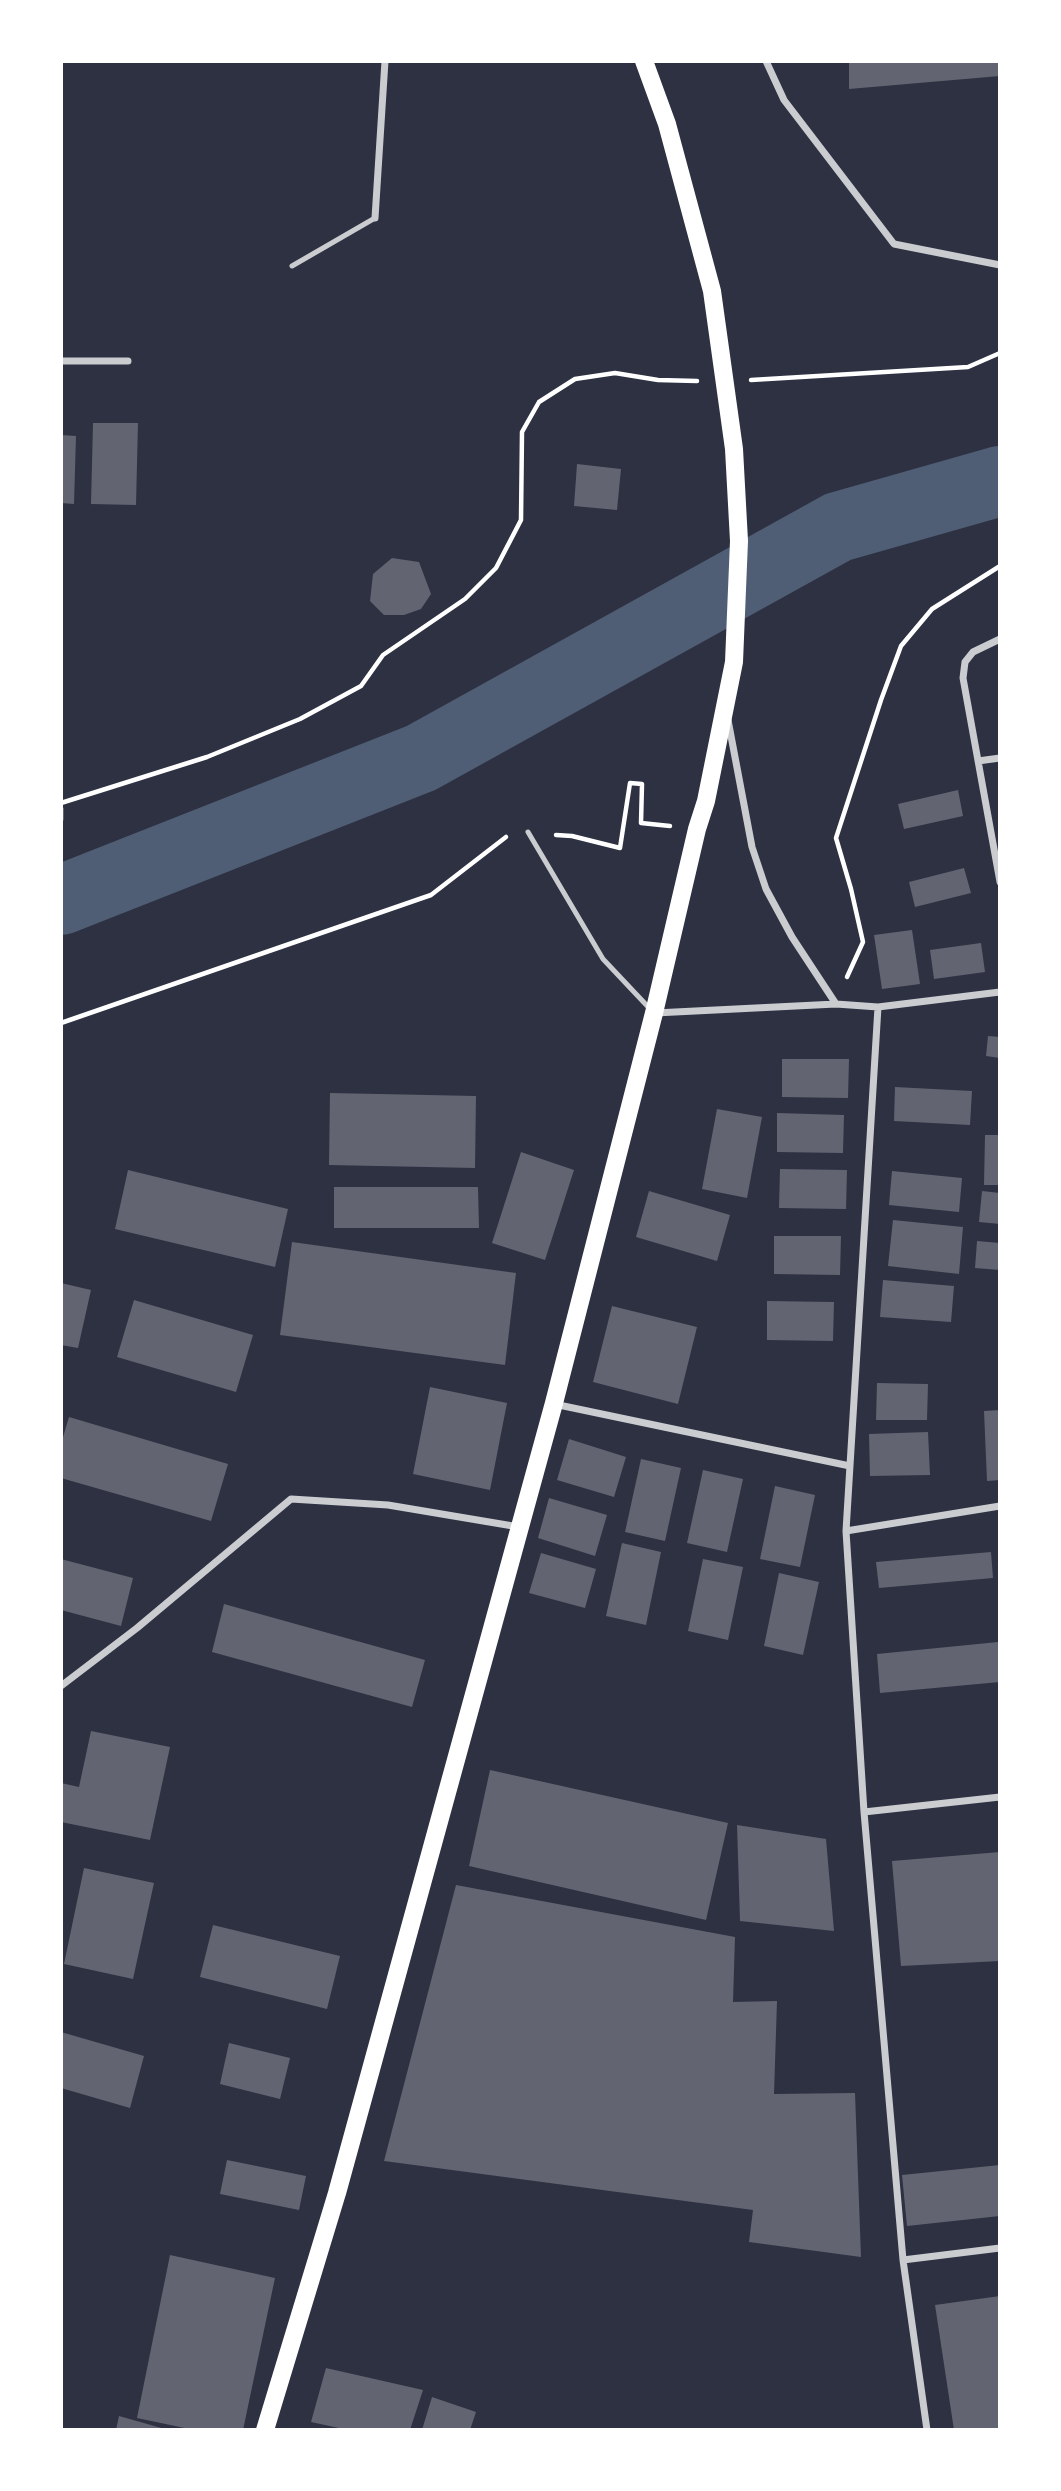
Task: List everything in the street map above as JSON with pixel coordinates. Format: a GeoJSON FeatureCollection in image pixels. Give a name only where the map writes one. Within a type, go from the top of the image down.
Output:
{"type":"FeatureCollection","features":[{"type":"Feature","properties":{"kind":"main road"},"geometry":{"type":"LineString","coordinates":[[265,2430],[338,2193],[554,1404],[654,1013],[697,829],[706,802],[734,662],[739,541],[734,449],[712,291],[667,124],[643,61]]}},
{"type":"Feature","properties":{"kind":"street"},"geometry":{"type":"LineString","coordinates":[[375,218],[385,61]]}},
{"type":"Feature","properties":{"kind":"street"},"geometry":{"type":"LineString","coordinates":[[766,61],[784,100],[894,244],[1000,265]]}},
{"type":"Feature","properties":{"kind":"street"},"geometry":{"type":"LineString","coordinates":[[61,361],[128,362]]}},
{"type":"Feature","properties":{"kind":"street"},"geometry":{"type":"LineString","coordinates":[[1000,639],[973,652],[965,662],[963,678],[1000,882]]}},
{"type":"Feature","properties":{"kind":"street"},"geometry":{"type":"LineString","coordinates":[[726,709],[752,847],[766,889],[792,937],[836,1003]]}},
{"type":"Feature","properties":{"kind":"street"},"geometry":{"type":"LineString","coordinates":[[978,761],[1000,758]]}},
{"type":"Feature","properties":{"kind":"street"},"geometry":{"type":"LineString","coordinates":[[654,1013],[836,1003],[878,1007],[1000,992]]}},
{"type":"Feature","properties":{"kind":"street"},"geometry":{"type":"LineString","coordinates":[[878,1007],[846,1531],[864,1812],[903,2260],[927,2430]]}},
{"type":"Feature","properties":{"kind":"street"},"geometry":{"type":"LineString","coordinates":[[554,1404],[850,1466]]}},
{"type":"Feature","properties":{"kind":"street"},"geometry":{"type":"LineString","coordinates":[[61,1686],[136,1628],[291,1499],[388,1505],[519,1527]]}},
{"type":"Feature","properties":{"kind":"street"},"geometry":{"type":"LineString","coordinates":[[846,1531],[1000,1506]]}},
{"type":"Feature","properties":{"kind":"street"},"geometry":{"type":"LineString","coordinates":[[864,1812],[1000,1797]]}},
{"type":"Feature","properties":{"kind":"street"},"geometry":{"type":"LineString","coordinates":[[903,2260],[1000,2248]]}},
{"type":"Feature","properties":{"kind":"lane"},"geometry":{"type":"LineString","coordinates":[[292,265],[375,218]]}},
{"type":"Feature","properties":{"kind":"lane"},"geometry":{"type":"LineString","coordinates":[[527,832],[603,959],[654,1013]]}},
{"type":"Feature","properties":{"kind":"path"},"geometry":{"type":"LineString","coordinates":[[61,820],[61,806],[207,757],[300,719],[361,686],[383,656],[465,599],[496,568],[521,520],[522,432],[539,402],[575,379],[615,373],[658,380],[725,382],[968,367],[1000,353]]}},
{"type":"Feature","properties":{"kind":"path"},"geometry":{"type":"LineString","coordinates":[[836,1003],[863,942],[836,838],[901,646],[932,609],[1000,566]]}},
{"type":"Feature","properties":{"kind":"path"},"geometry":{"type":"LineString","coordinates":[[61,1023],[431,895],[506,837],[527,832],[572,836],[620,848],[630,783],[642,784],[641,823],[697,829]]}},
{"type":"Feature","properties":{"kind":"building"},"geometry":{"type":"Polygon","coordinates":[[[849,61],[1000,61],[1000,76],[849,89],[849,61]]]}},
{"type":"Feature","properties":{"kind":"building"},"geometry":{"type":"Polygon","coordinates":[[[93,423],[138,423],[136,505],[91,504],[93,423]]]}},
{"type":"Feature","properties":{"kind":"building"},"geometry":{"type":"Polygon","coordinates":[[[61,435],[76,436],[74,504],[61,503],[61,435]]]}},
{"type":"Feature","properties":{"kind":"building"},"geometry":{"type":"Polygon","coordinates":[[[577,464],[621,469],[617,510],[574,506],[577,464]]]}},
{"type":"Feature","properties":{"kind":"building"},"geometry":{"type":"Polygon","coordinates":[[[392,558],[419,562],[431,594],[421,609],[404,615],[384,615],[370,601],[373,574],[392,558]]]}},
{"type":"Feature","properties":{"kind":"building"},"geometry":{"type":"Polygon","coordinates":[[[958,790],[963,816],[904,829],[898,804],[958,790]]]}},
{"type":"Feature","properties":{"kind":"building"},"geometry":{"type":"Polygon","coordinates":[[[964,868],[971,893],[915,907],[909,882],[964,868]]]}},
{"type":"Feature","properties":{"kind":"building"},"geometry":{"type":"Polygon","coordinates":[[[912,930],[920,984],[882,989],[874,935],[912,930]]]}},
{"type":"Feature","properties":{"kind":"building"},"geometry":{"type":"Polygon","coordinates":[[[981,943],[985,972],[934,979],[930,950],[981,943]]]}},
{"type":"Feature","properties":{"kind":"building"},"geometry":{"type":"Polygon","coordinates":[[[988,1036],[1000,1037],[1000,1058],[986,1056],[988,1036]]]}},
{"type":"Feature","properties":{"kind":"building"},"geometry":{"type":"Polygon","coordinates":[[[782,1059],[849,1059],[848,1098],[782,1097],[782,1059]]]}},
{"type":"Feature","properties":{"kind":"building"},"geometry":{"type":"Polygon","coordinates":[[[895,1087],[972,1091],[970,1125],[894,1121],[895,1087]]]}},
{"type":"Feature","properties":{"kind":"building"},"geometry":{"type":"Polygon","coordinates":[[[330,1093],[476,1096],[475,1168],[329,1165],[330,1093]]]}},
{"type":"Feature","properties":{"kind":"building"},"geometry":{"type":"Polygon","coordinates":[[[717,1109],[762,1117],[747,1198],[702,1189],[717,1109]]]}},
{"type":"Feature","properties":{"kind":"building"},"geometry":{"type":"Polygon","coordinates":[[[777,1113],[844,1115],[843,1153],[777,1152],[777,1113]]]}},
{"type":"Feature","properties":{"kind":"building"},"geometry":{"type":"Polygon","coordinates":[[[985,1135],[1000,1135],[1000,1185],[984,1185],[985,1135]]]}},
{"type":"Feature","properties":{"kind":"building"},"geometry":{"type":"Polygon","coordinates":[[[521,1152],[574,1170],[545,1260],[492,1243],[521,1152]]]}},
{"type":"Feature","properties":{"kind":"building"},"geometry":{"type":"Polygon","coordinates":[[[780,1169],[847,1170],[846,1209],[779,1208],[780,1169]]]}},
{"type":"Feature","properties":{"kind":"building"},"geometry":{"type":"Polygon","coordinates":[[[128,1170],[288,1209],[275,1267],[115,1229],[128,1170]]]}},
{"type":"Feature","properties":{"kind":"building"},"geometry":{"type":"Polygon","coordinates":[[[892,1171],[962,1178],[959,1212],[889,1205],[892,1171]]]}},
{"type":"Feature","properties":{"kind":"building"},"geometry":{"type":"Polygon","coordinates":[[[334,1187],[478,1187],[479,1228],[334,1228],[334,1187]]]}},
{"type":"Feature","properties":{"kind":"building"},"geometry":{"type":"Polygon","coordinates":[[[649,1191],[730,1215],[717,1261],[636,1237],[649,1191]]]}},
{"type":"Feature","properties":{"kind":"building"},"geometry":{"type":"Polygon","coordinates":[[[982,1191],[1000,1193],[1000,1224],[979,1222],[982,1191]]]}},
{"type":"Feature","properties":{"kind":"building"},"geometry":{"type":"Polygon","coordinates":[[[893,1220],[963,1227],[959,1274],[888,1266],[893,1220]]]}},
{"type":"Feature","properties":{"kind":"building"},"geometry":{"type":"Polygon","coordinates":[[[774,1236],[841,1236],[840,1275],[774,1274],[774,1236]]]}},
{"type":"Feature","properties":{"kind":"building"},"geometry":{"type":"Polygon","coordinates":[[[977,1241],[1000,1243],[1000,1270],[975,1268],[977,1241]]]}},
{"type":"Feature","properties":{"kind":"building"},"geometry":{"type":"Polygon","coordinates":[[[292,1242],[516,1273],[505,1365],[280,1335],[292,1242]]]}},
{"type":"Feature","properties":{"kind":"building"},"geometry":{"type":"Polygon","coordinates":[[[883,1280],[954,1286],[951,1322],[880,1317],[883,1280]]]}},
{"type":"Feature","properties":{"kind":"building"},"geometry":{"type":"Polygon","coordinates":[[[61,1283],[91,1290],[78,1348],[61,1345],[61,1283]]]}},
{"type":"Feature","properties":{"kind":"building"},"geometry":{"type":"Polygon","coordinates":[[[134,1300],[253,1335],[236,1392],[117,1357],[134,1300]]]}},
{"type":"Feature","properties":{"kind":"building"},"geometry":{"type":"Polygon","coordinates":[[[767,1301],[834,1302],[833,1341],[767,1340],[767,1301]]]}},
{"type":"Feature","properties":{"kind":"building"},"geometry":{"type":"Polygon","coordinates":[[[612,1306],[697,1327],[678,1404],[593,1382],[612,1306]]]}},
{"type":"Feature","properties":{"kind":"building"},"geometry":{"type":"Polygon","coordinates":[[[877,1383],[928,1384],[927,1420],[876,1420],[877,1383]]]}},
{"type":"Feature","properties":{"kind":"building"},"geometry":{"type":"Polygon","coordinates":[[[430,1387],[507,1403],[490,1490],[413,1474],[430,1387]]]}},
{"type":"Feature","properties":{"kind":"building"},"geometry":{"type":"Polygon","coordinates":[[[1000,1410],[1000,1480],[987,1481],[984,1411],[1000,1410]]]}},
{"type":"Feature","properties":{"kind":"building"},"geometry":{"type":"Polygon","coordinates":[[[69,1417],[228,1464],[211,1521],[61,1478],[61,1444],[69,1417]]]}},
{"type":"Feature","properties":{"kind":"building"},"geometry":{"type":"Polygon","coordinates":[[[928,1432],[930,1475],[870,1476],[869,1434],[928,1432]]]}},
{"type":"Feature","properties":{"kind":"building"},"geometry":{"type":"Polygon","coordinates":[[[569,1439],[626,1457],[614,1497],[557,1480],[569,1439]]]}},
{"type":"Feature","properties":{"kind":"building"},"geometry":{"type":"Polygon","coordinates":[[[641,1459],[681,1468],[665,1541],[625,1532],[641,1459]]]}},
{"type":"Feature","properties":{"kind":"building"},"geometry":{"type":"Polygon","coordinates":[[[703,1470],[743,1479],[727,1552],[687,1543],[703,1470]]]}},
{"type":"Feature","properties":{"kind":"building"},"geometry":{"type":"Polygon","coordinates":[[[775,1486],[815,1495],[800,1567],[760,1559],[775,1486]]]}},
{"type":"Feature","properties":{"kind":"building"},"geometry":{"type":"Polygon","coordinates":[[[549,1498],[607,1515],[595,1556],[538,1538],[549,1498]]]}},
{"type":"Feature","properties":{"kind":"building"},"geometry":{"type":"Polygon","coordinates":[[[622,1543],[661,1552],[646,1625],[606,1616],[622,1543]]]}},
{"type":"Feature","properties":{"kind":"building"},"geometry":{"type":"Polygon","coordinates":[[[991,1552],[993,1578],[879,1588],[876,1562],[991,1552]]]}},
{"type":"Feature","properties":{"kind":"building"},"geometry":{"type":"Polygon","coordinates":[[[541,1553],[596,1569],[585,1608],[529,1593],[541,1553]]]}},
{"type":"Feature","properties":{"kind":"building"},"geometry":{"type":"Polygon","coordinates":[[[61,1559],[133,1578],[121,1626],[61,1610],[61,1559]]]}},
{"type":"Feature","properties":{"kind":"building"},"geometry":{"type":"Polygon","coordinates":[[[703,1559],[743,1567],[728,1640],[688,1631],[703,1559]]]}},
{"type":"Feature","properties":{"kind":"building"},"geometry":{"type":"Polygon","coordinates":[[[779,1573],[819,1582],[803,1655],[764,1646],[779,1573]]]}},
{"type":"Feature","properties":{"kind":"building"},"geometry":{"type":"Polygon","coordinates":[[[224,1604],[425,1660],[412,1707],[212,1652],[224,1604]]]}},
{"type":"Feature","properties":{"kind":"building"},"geometry":{"type":"Polygon","coordinates":[[[998,1642],[1000,1682],[880,1693],[877,1654],[998,1642]]]}},
{"type":"Feature","properties":{"kind":"building"},"geometry":{"type":"Polygon","coordinates":[[[91,1731],[170,1747],[150,1840],[61,1822],[61,1783],[79,1787],[91,1731]]]}},
{"type":"Feature","properties":{"kind":"building"},"geometry":{"type":"Polygon","coordinates":[[[490,1770],[728,1823],[706,1920],[469,1866],[490,1770]]]}},
{"type":"Feature","properties":{"kind":"building"},"geometry":{"type":"Polygon","coordinates":[[[737,1825],[826,1839],[834,1931],[740,1921],[737,1825]]]}},
{"type":"Feature","properties":{"kind":"building"},"geometry":{"type":"Polygon","coordinates":[[[1000,1852],[1000,1961],[901,1966],[892,1861],[1000,1852]]]}},
{"type":"Feature","properties":{"kind":"building"},"geometry":{"type":"Polygon","coordinates":[[[84,1868],[154,1883],[133,1979],[64,1964],[84,1868]]]}},
{"type":"Feature","properties":{"kind":"building"},"geometry":{"type":"Polygon","coordinates":[[[456,1885],[735,1937],[733,2002],[777,2001],[774,2094],[855,2093],[861,2257],[749,2242],[753,2210],[384,2161],[456,1885]]]}},
{"type":"Feature","properties":{"kind":"building"},"geometry":{"type":"Polygon","coordinates":[[[213,1925],[340,1956],[327,2009],[200,1977],[213,1925]]]}},
{"type":"Feature","properties":{"kind":"building"},"geometry":{"type":"Polygon","coordinates":[[[61,2032],[144,2056],[130,2108],[61,2088],[61,2032]]]}},
{"type":"Feature","properties":{"kind":"building"},"geometry":{"type":"Polygon","coordinates":[[[229,2043],[290,2058],[280,2099],[220,2084],[229,2043]]]}},
{"type":"Feature","properties":{"kind":"building"},"geometry":{"type":"Polygon","coordinates":[[[227,2160],[306,2176],[299,2210],[220,2194],[227,2160]]]}},
{"type":"Feature","properties":{"kind":"building"},"geometry":{"type":"Polygon","coordinates":[[[1000,2165],[1000,2216],[907,2226],[902,2175],[1000,2165]]]}},
{"type":"Feature","properties":{"kind":"building"},"geometry":{"type":"Polygon","coordinates":[[[170,2255],[275,2278],[243,2430],[194,2430],[137,2418],[170,2255]]]}},
{"type":"Feature","properties":{"kind":"building"},"geometry":{"type":"Polygon","coordinates":[[[1000,2296],[1000,2430],[954,2430],[935,2305],[1000,2296]]]}},
{"type":"Feature","properties":{"kind":"building"},"geometry":{"type":"Polygon","coordinates":[[[326,2368],[423,2390],[410,2430],[348,2430],[311,2422],[326,2368]]]}},
{"type":"Feature","properties":{"kind":"building"},"geometry":{"type":"Polygon","coordinates":[[[432,2397],[476,2412],[470,2430],[422,2430],[432,2397]]]}},
{"type":"Feature","properties":{"kind":"building"},"geometry":{"type":"Polygon","coordinates":[[[119,2416],[165,2429],[165,2430],[116,2430],[119,2416]]]}},
{"type":"Feature","properties":{"kind":"waterway"},"geometry":{"type":"LineString","coordinates":[[61,900],[421,758],[838,527],[1000,481]]}}]}
